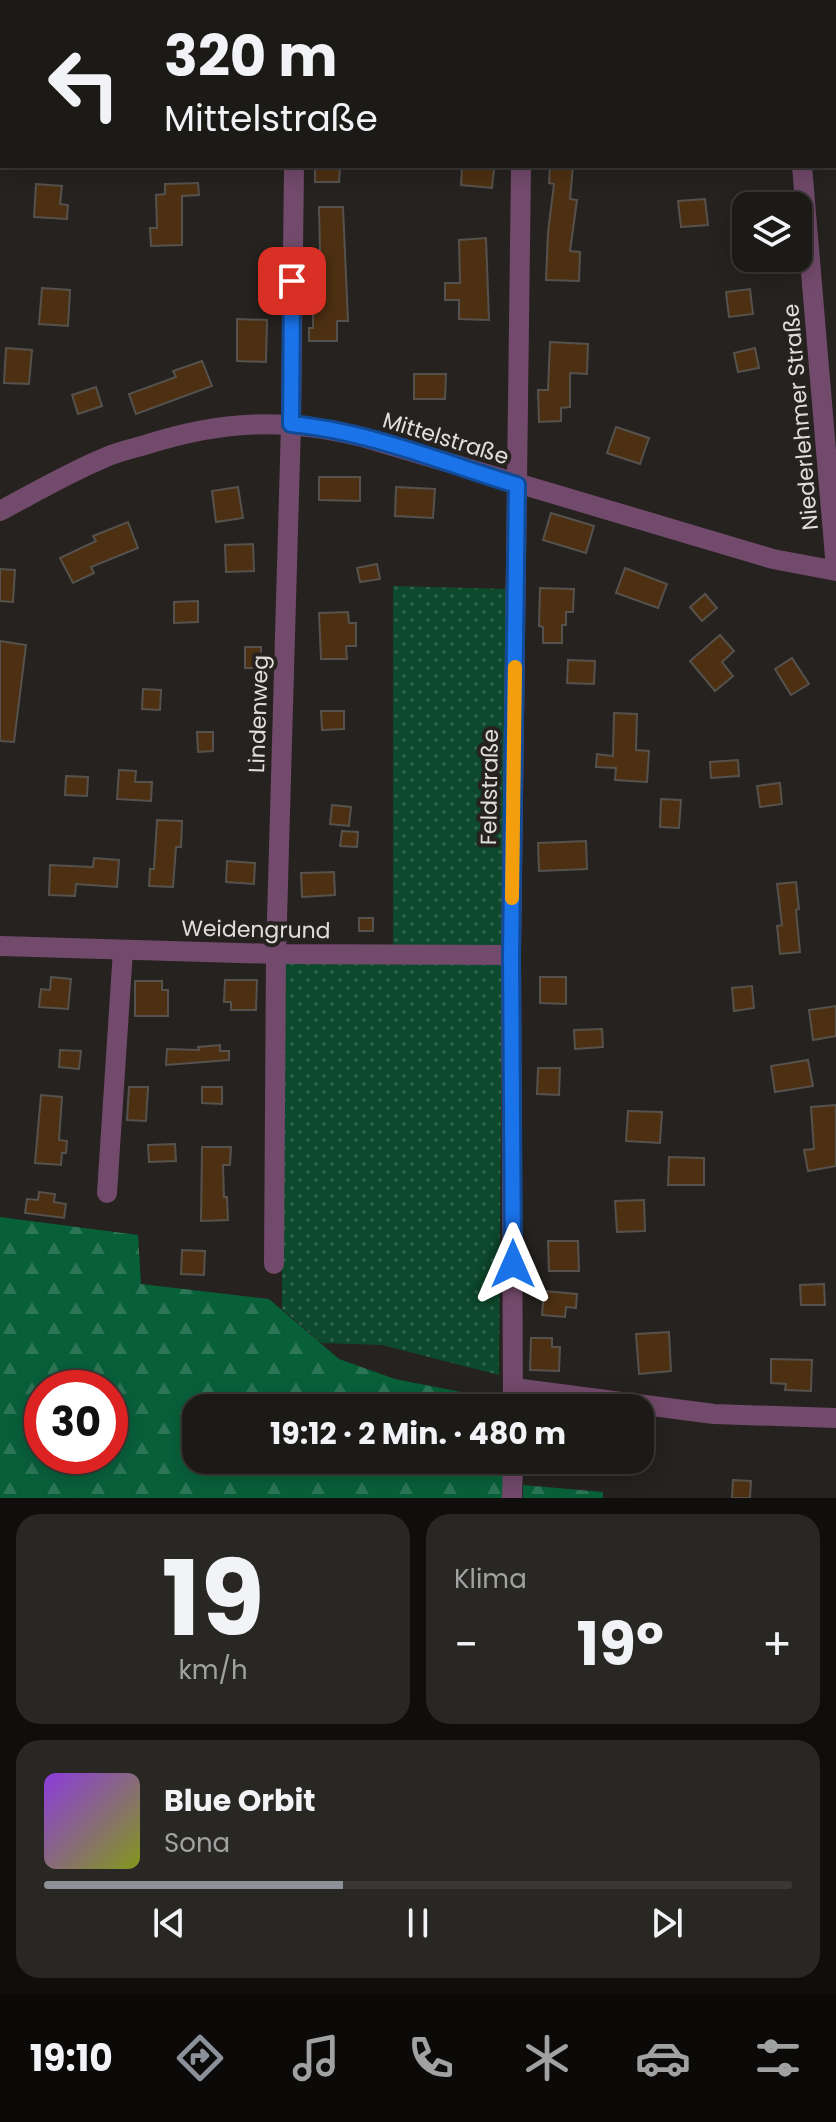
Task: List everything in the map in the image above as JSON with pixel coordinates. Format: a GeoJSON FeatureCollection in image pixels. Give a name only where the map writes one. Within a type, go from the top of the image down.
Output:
{"type":"FeatureCollection","features":[{"type":"Feature","properties":{"kind":"street","name":"Lindenweg"},"geometry":{"type":"LineString","coordinates":[[274,1264],[276,954],[291,424],[294,168]]}},
{"type":"Feature","properties":{"kind":"street","name":"Feldstraße"},"geometry":{"type":"LineString","coordinates":[[514,1394],[511,955],[521,168]]}},
{"type":"Feature","properties":{"kind":"street","name":"Niederlehmer Straße"},"geometry":{"type":"LineString","coordinates":[[802,168],[836,570]]}},
{"type":"Feature","properties":{"kind":"street","name":"Mittelstraße"},"geometry":{"type":"LineString","coordinates":[[0,511],[105,457],[165,438],[224,425],[291,424],[362,437],[773,559],[836,570]]}},
{"type":"Feature","properties":{"kind":"street","name":"Weidengrund"},"geometry":{"type":"LineString","coordinates":[[0,946],[276,954],[511,955]]}},
{"type":"Feature","properties":{"kind":"street"},"geometry":{"type":"LineString","coordinates":[[107,1193],[123,950]]}},
{"type":"Feature","properties":{"kind":"street"},"geometry":{"type":"LineString","coordinates":[[654,1409],[836,1418]]}},
{"type":"Feature","properties":{"kind":"street"},"geometry":{"type":"LineString","coordinates":[[512,1498],[513,1474]]}},
{"type":"Feature","properties":{"kind":"green space"},"geometry":{"type":"Polygon","coordinates":[[[393,586],[513,589],[502,951],[393,948],[393,586]]]}},
{"type":"Feature","properties":{"kind":"green space"},"geometry":{"type":"Polygon","coordinates":[[[282,960],[502,960],[499,1375],[382,1345],[321,1343],[282,1309],[282,960]]]}},
{"type":"Feature","properties":{"kind":"green space"},"geometry":{"type":"Polygon","coordinates":[[[0,1217],[138,1235],[141,1284],[269,1299],[339,1359],[395,1379],[468,1394],[182,1394],[182,1474],[504,1474],[504,1498],[0,1498],[0,1217]]]}},
{"type":"Feature","properties":{"kind":"green space"},"geometry":{"type":"Polygon","coordinates":[[[523,1485],[603,1492],[603,1498],[523,1498],[523,1485]]]}},
{"type":"Feature","properties":{"kind":"building"},"geometry":{"type":"Polygon","coordinates":[[[315,168],[340,168],[339,182],[315,182],[315,168]]]}},
{"type":"Feature","properties":{"kind":"building"},"geometry":{"type":"Polygon","coordinates":[[[462,168],[494,169],[492,188],[461,185],[462,168]]]}},
{"type":"Feature","properties":{"kind":"building"},"geometry":{"type":"Polygon","coordinates":[[[550,168],[573,168],[570,199],[577,200],[570,251],[580,252],[579,281],[546,280],[554,184],[549,183],[550,168]]]}},
{"type":"Feature","properties":{"kind":"building"},"geometry":{"type":"Polygon","coordinates":[[[198,183],[199,195],[182,196],[182,245],[151,246],[150,228],[157,228],[156,195],[165,194],[165,184],[198,183]]]}},
{"type":"Feature","properties":{"kind":"building"},"geometry":{"type":"Polygon","coordinates":[[[36,184],[62,186],[60,204],[68,205],[67,219],[34,217],[36,184]]]}},
{"type":"Feature","properties":{"kind":"building"},"geometry":{"type":"Polygon","coordinates":[[[705,199],[708,225],[681,227],[678,201],[705,199]]]}},
{"type":"Feature","properties":{"kind":"building"},"geometry":{"type":"Polygon","coordinates":[[[319,207],[343,207],[348,321],[337,321],[337,341],[309,341],[309,328],[313,328],[313,251],[320,251],[319,207]]]}},
{"type":"Feature","properties":{"kind":"building"},"geometry":{"type":"Polygon","coordinates":[[[486,238],[489,320],[459,319],[459,300],[445,300],[445,283],[460,283],[459,240],[486,238]]]}},
{"type":"Feature","properties":{"kind":"building"},"geometry":{"type":"Polygon","coordinates":[[[42,288],[70,290],[68,326],[39,324],[42,288]]]}},
{"type":"Feature","properties":{"kind":"building"},"geometry":{"type":"Polygon","coordinates":[[[750,289],[753,314],[729,317],[726,292],[750,289]]]}},
{"type":"Feature","properties":{"kind":"building"},"geometry":{"type":"Polygon","coordinates":[[[237,319],[267,320],[266,362],[237,361],[237,319]]]}},
{"type":"Feature","properties":{"kind":"building"},"geometry":{"type":"Polygon","coordinates":[[[550,342],[588,344],[587,374],[570,373],[570,407],[561,408],[561,421],[539,422],[538,390],[548,390],[550,342]]]}},
{"type":"Feature","properties":{"kind":"building"},"geometry":{"type":"Polygon","coordinates":[[[6,348],[32,350],[29,384],[4,383],[6,348]]]}},
{"type":"Feature","properties":{"kind":"building"},"geometry":{"type":"Polygon","coordinates":[[[755,348],[759,368],[738,372],[734,353],[755,348]]]}},
{"type":"Feature","properties":{"kind":"building"},"geometry":{"type":"Polygon","coordinates":[[[202,361],[212,386],[136,414],[129,394],[176,377],[173,371],[202,361]]]}},
{"type":"Feature","properties":{"kind":"building"},"geometry":{"type":"Polygon","coordinates":[[[414,374],[446,374],[445,399],[414,399],[414,374]]]}},
{"type":"Feature","properties":{"kind":"building"},"geometry":{"type":"Polygon","coordinates":[[[96,387],[102,406],[78,414],[72,395],[96,387]]]}},
{"type":"Feature","properties":{"kind":"building"},"geometry":{"type":"Polygon","coordinates":[[[616,427],[649,438],[640,464],[607,453],[616,427]]]}},
{"type":"Feature","properties":{"kind":"building"},"geometry":{"type":"Polygon","coordinates":[[[319,477],[360,477],[360,501],[319,500],[319,477]]]}},
{"type":"Feature","properties":{"kind":"building"},"geometry":{"type":"Polygon","coordinates":[[[238,487],[243,518],[216,522],[212,491],[238,487]]]}},
{"type":"Feature","properties":{"kind":"building"},"geometry":{"type":"Polygon","coordinates":[[[396,487],[435,489],[433,518],[395,516],[396,487]]]}},
{"type":"Feature","properties":{"kind":"building"},"geometry":{"type":"Polygon","coordinates":[[[551,513],[594,526],[586,553],[543,540],[551,513]]]}},
{"type":"Feature","properties":{"kind":"building"},"geometry":{"type":"Polygon","coordinates":[[[128,522],[138,548],[91,567],[94,573],[73,583],[60,558],[96,541],[93,536],[128,522]]]}},
{"type":"Feature","properties":{"kind":"building"},"geometry":{"type":"Polygon","coordinates":[[[253,544],[254,571],[226,572],[225,545],[253,544]]]}},
{"type":"Feature","properties":{"kind":"building"},"geometry":{"type":"Polygon","coordinates":[[[377,564],[380,579],[360,582],[357,568],[377,564]]]}},
{"type":"Feature","properties":{"kind":"building"},"geometry":{"type":"Polygon","coordinates":[[[625,568],[667,584],[658,608],[616,593],[625,568]]]}},
{"type":"Feature","properties":{"kind":"building"},"geometry":{"type":"Polygon","coordinates":[[[0,569],[15,570],[13,602],[0,601],[0,569]]]}},
{"type":"Feature","properties":{"kind":"building"},"geometry":{"type":"Polygon","coordinates":[[[540,588],[574,589],[573,612],[566,612],[562,643],[543,643],[543,627],[539,626],[540,588]]]}},
{"type":"Feature","properties":{"kind":"building"},"geometry":{"type":"Polygon","coordinates":[[[705,594],[717,608],[702,621],[690,607],[705,594]]]}},
{"type":"Feature","properties":{"kind":"building"},"geometry":{"type":"Polygon","coordinates":[[[198,601],[198,622],[174,623],[174,602],[198,601]]]}},
{"type":"Feature","properties":{"kind":"building"},"geometry":{"type":"Polygon","coordinates":[[[348,612],[349,623],[356,623],[356,646],[346,646],[347,659],[321,659],[319,613],[348,612]]]}},
{"type":"Feature","properties":{"kind":"building"},"geometry":{"type":"Polygon","coordinates":[[[720,635],[734,651],[722,662],[733,676],[715,691],[690,661],[720,635]]]}},
{"type":"Feature","properties":{"kind":"building"},"geometry":{"type":"Polygon","coordinates":[[[0,641],[26,645],[14,742],[0,741],[0,641]]]}},
{"type":"Feature","properties":{"kind":"building"},"geometry":{"type":"Polygon","coordinates":[[[245,647],[261,647],[261,668],[245,668],[245,647]]]}},
{"type":"Feature","properties":{"kind":"building"},"geometry":{"type":"Polygon","coordinates":[[[792,658],[809,684],[791,695],[775,669],[792,658]]]}},
{"type":"Feature","properties":{"kind":"building"},"geometry":{"type":"Polygon","coordinates":[[[568,660],[595,661],[594,684],[567,683],[568,660]]]}},
{"type":"Feature","properties":{"kind":"building"},"geometry":{"type":"Polygon","coordinates":[[[143,689],[161,690],[160,710],[142,709],[143,689]]]}},
{"type":"Feature","properties":{"kind":"building"},"geometry":{"type":"Polygon","coordinates":[[[321,711],[344,711],[344,729],[322,730],[321,711]]]}},
{"type":"Feature","properties":{"kind":"building"},"geometry":{"type":"Polygon","coordinates":[[[614,713],[637,714],[636,750],[649,751],[647,782],[615,780],[616,768],[596,767],[597,754],[613,756],[614,713]]]}},
{"type":"Feature","properties":{"kind":"building"},"geometry":{"type":"Polygon","coordinates":[[[197,732],[213,732],[213,751],[198,752],[197,732]]]}},
{"type":"Feature","properties":{"kind":"building"},"geometry":{"type":"Polygon","coordinates":[[[738,760],[739,776],[711,778],[710,762],[738,760]]]}},
{"type":"Feature","properties":{"kind":"building"},"geometry":{"type":"Polygon","coordinates":[[[119,770],[136,771],[135,782],[152,782],[151,801],[117,799],[119,770]]]}},
{"type":"Feature","properties":{"kind":"building"},"geometry":{"type":"Polygon","coordinates":[[[66,776],[88,777],[87,796],[65,795],[66,776]]]}},
{"type":"Feature","properties":{"kind":"building"},"geometry":{"type":"Polygon","coordinates":[[[780,783],[782,804],[760,807],[757,786],[780,783]]]}},
{"type":"Feature","properties":{"kind":"building"},"geometry":{"type":"Polygon","coordinates":[[[661,799],[681,800],[679,828],[660,827],[661,799]]]}},
{"type":"Feature","properties":{"kind":"building"},"geometry":{"type":"Polygon","coordinates":[[[332,805],[351,807],[349,826],[330,824],[332,805]]]}},
{"type":"Feature","properties":{"kind":"building"},"geometry":{"type":"Polygon","coordinates":[[[157,820],[182,821],[181,847],[176,847],[173,887],[149,886],[150,869],[154,869],[157,820]]]}},
{"type":"Feature","properties":{"kind":"building"},"geometry":{"type":"Polygon","coordinates":[[[342,831],[358,832],[357,847],[340,846],[342,831]]]}},
{"type":"Feature","properties":{"kind":"building"},"geometry":{"type":"Polygon","coordinates":[[[586,841],[587,869],[539,871],[538,843],[586,841]]]}},
{"type":"Feature","properties":{"kind":"building"},"geometry":{"type":"Polygon","coordinates":[[[94,858],[119,860],[117,887],[76,884],[75,896],[49,895],[50,865],[93,867],[94,858]]]}},
{"type":"Feature","properties":{"kind":"building"},"geometry":{"type":"Polygon","coordinates":[[[227,861],[255,863],[254,884],[226,882],[227,861]]]}},
{"type":"Feature","properties":{"kind":"building"},"geometry":{"type":"Polygon","coordinates":[[[334,872],[335,895],[302,897],[301,873],[334,872]]]}},
{"type":"Feature","properties":{"kind":"building"},"geometry":{"type":"Polygon","coordinates":[[[796,882],[800,952],[780,954],[777,926],[782,925],[777,884],[796,882]]]}},
{"type":"Feature","properties":{"kind":"building"},"geometry":{"type":"Polygon","coordinates":[[[359,918],[373,918],[373,931],[359,931],[359,918]]]}},
{"type":"Feature","properties":{"kind":"building"},"geometry":{"type":"Polygon","coordinates":[[[51,977],[71,979],[68,1009],[39,1007],[41,989],[50,990],[51,977]]]}},
{"type":"Feature","properties":{"kind":"building"},"geometry":{"type":"Polygon","coordinates":[[[540,977],[566,977],[566,1004],[540,1003],[540,977]]]}},
{"type":"Feature","properties":{"kind":"building"},"geometry":{"type":"Polygon","coordinates":[[[225,980],[257,980],[256,1010],[231,1010],[231,1002],[224,1002],[225,980]]]}},
{"type":"Feature","properties":{"kind":"building"},"geometry":{"type":"Polygon","coordinates":[[[135,981],[162,981],[162,990],[168,990],[168,1016],[135,1016],[135,981]]]}},
{"type":"Feature","properties":{"kind":"building"},"geometry":{"type":"Polygon","coordinates":[[[752,986],[754,1008],[734,1011],[732,988],[752,986]]]}},
{"type":"Feature","properties":{"kind":"building"},"geometry":{"type":"Polygon","coordinates":[[[836,1006],[836,1036],[813,1040],[809,1010],[836,1006]]]}},
{"type":"Feature","properties":{"kind":"building"},"geometry":{"type":"Polygon","coordinates":[[[602,1029],[603,1047],[575,1049],[574,1030],[602,1029]]]}},
{"type":"Feature","properties":{"kind":"building"},"geometry":{"type":"Polygon","coordinates":[[[220,1045],[220,1051],[229,1051],[229,1060],[166,1065],[167,1049],[199,1050],[198,1047],[220,1045]]]}},
{"type":"Feature","properties":{"kind":"building"},"geometry":{"type":"Polygon","coordinates":[[[60,1050],[81,1051],[79,1069],[59,1067],[60,1050]]]}},
{"type":"Feature","properties":{"kind":"building"},"geometry":{"type":"Polygon","coordinates":[[[808,1060],[813,1086],[775,1092],[771,1066],[808,1060]]]}},
{"type":"Feature","properties":{"kind":"building"},"geometry":{"type":"Polygon","coordinates":[[[538,1068],[560,1068],[559,1095],[537,1094],[538,1068]]]}},
{"type":"Feature","properties":{"kind":"building"},"geometry":{"type":"Polygon","coordinates":[[[129,1087],[148,1087],[146,1121],[127,1120],[129,1087]]]}},
{"type":"Feature","properties":{"kind":"building"},"geometry":{"type":"Polygon","coordinates":[[[202,1087],[222,1087],[222,1104],[202,1103],[202,1087]]]}},
{"type":"Feature","properties":{"kind":"building"},"geometry":{"type":"Polygon","coordinates":[[[41,1095],[62,1097],[59,1140],[67,1141],[61,1165],[35,1163],[41,1095]]]}},
{"type":"Feature","properties":{"kind":"building"},"geometry":{"type":"Polygon","coordinates":[[[836,1105],[836,1166],[808,1171],[804,1150],[814,1149],[811,1107],[836,1105]]]}},
{"type":"Feature","properties":{"kind":"building"},"geometry":{"type":"Polygon","coordinates":[[[628,1111],[662,1112],[660,1143],[626,1141],[628,1111]]]}},
{"type":"Feature","properties":{"kind":"building"},"geometry":{"type":"Polygon","coordinates":[[[175,1144],[176,1161],[149,1162],[148,1145],[175,1144]]]}},
{"type":"Feature","properties":{"kind":"building"},"geometry":{"type":"Polygon","coordinates":[[[202,1147],[231,1147],[230,1165],[223,1165],[228,1220],[201,1221],[202,1147]]]}},
{"type":"Feature","properties":{"kind":"building"},"geometry":{"type":"Polygon","coordinates":[[[669,1157],[704,1158],[704,1185],[668,1185],[669,1157]]]}},
{"type":"Feature","properties":{"kind":"building"},"geometry":{"type":"Polygon","coordinates":[[[39,1192],[55,1194],[54,1202],[66,1204],[64,1218],[25,1213],[27,1199],[38,1200],[39,1192]]]}},
{"type":"Feature","properties":{"kind":"building"},"geometry":{"type":"Polygon","coordinates":[[[644,1200],[645,1231],[617,1232],[615,1201],[644,1200]]]}},
{"type":"Feature","properties":{"kind":"building"},"geometry":{"type":"Polygon","coordinates":[[[548,1241],[578,1241],[579,1271],[549,1271],[548,1241]]]}},
{"type":"Feature","properties":{"kind":"building"},"geometry":{"type":"Polygon","coordinates":[[[182,1250],[205,1251],[204,1275],[181,1274],[182,1250]]]}},
{"type":"Feature","properties":{"kind":"building"},"geometry":{"type":"Polygon","coordinates":[[[824,1284],[825,1305],[801,1305],[800,1285],[824,1284]]]}},
{"type":"Feature","properties":{"kind":"building"},"geometry":{"type":"Polygon","coordinates":[[[544,1291],[577,1294],[576,1308],[566,1307],[565,1317],[542,1315],[544,1291]]]}},
{"type":"Feature","properties":{"kind":"building"},"geometry":{"type":"Polygon","coordinates":[[[669,1332],[671,1371],[639,1374],[636,1334],[669,1332]]]}},
{"type":"Feature","properties":{"kind":"building"},"geometry":{"type":"Polygon","coordinates":[[[531,1338],[552,1338],[552,1347],[560,1347],[559,1371],[530,1370],[531,1338]]]}},
{"type":"Feature","properties":{"kind":"building"},"geometry":{"type":"Polygon","coordinates":[[[771,1359],[812,1360],[811,1391],[785,1390],[786,1384],[771,1383],[771,1359]]]}},
{"type":"Feature","properties":{"kind":"building"},"geometry":{"type":"Polygon","coordinates":[[[733,1480],[751,1481],[750,1498],[732,1498],[733,1480]]]}},
{"type":"Feature","properties":{"kind":"slow traffic"},"geometry":{"type":"LineString","coordinates":[[512,898],[515,667]]}},
{"type":"Feature","properties":{"kind":"route"},"geometry":{"type":"LineString","coordinates":[[292,281],[291,424],[362,437],[517,485],[511,955],[513,1264]]}}]}
